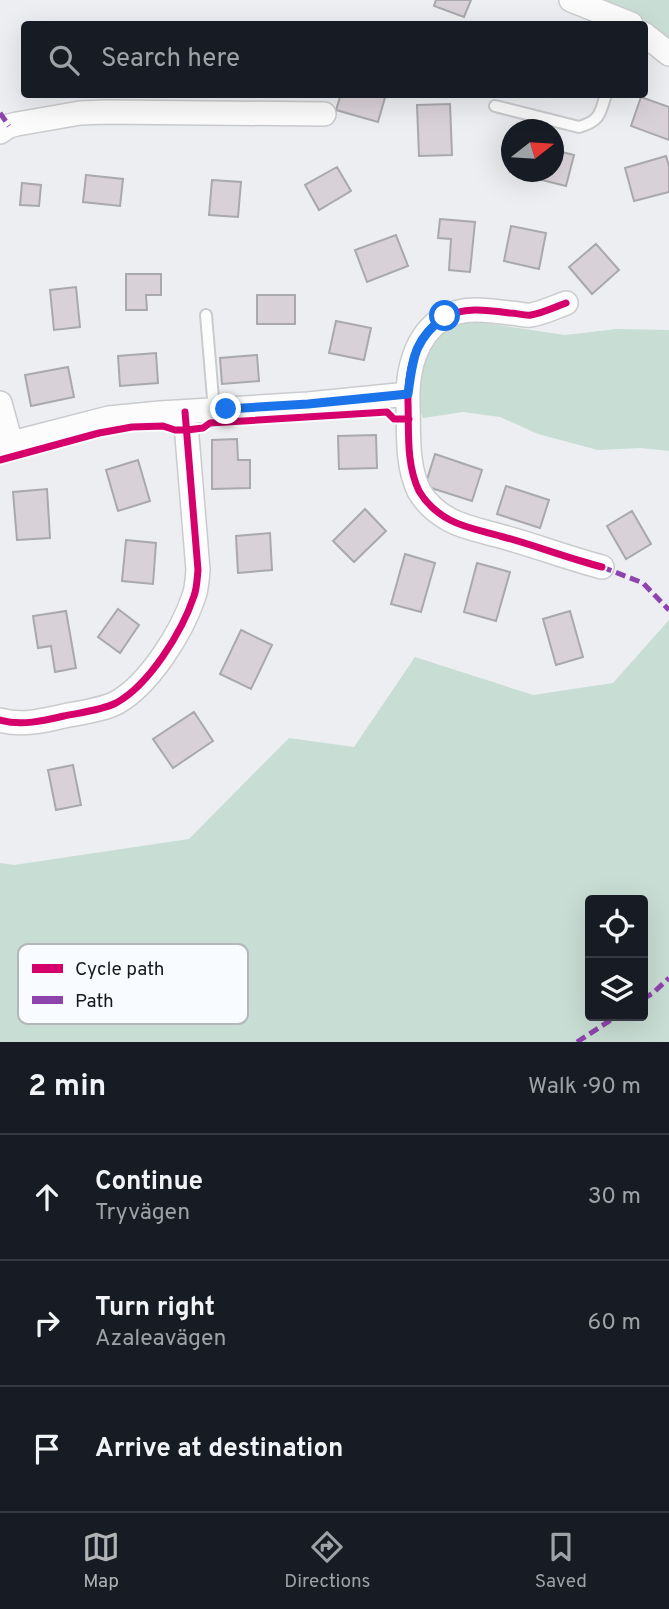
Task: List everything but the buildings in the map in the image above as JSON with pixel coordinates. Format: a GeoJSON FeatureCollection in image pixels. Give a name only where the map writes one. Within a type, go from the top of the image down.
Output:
{"type":"FeatureCollection","features":[{"type":"Feature","properties":{"kind":"street"},"geometry":{"type":"LineString","coordinates":[[571,0],[619,21]]}},
{"type":"Feature","properties":{"kind":"street"},"geometry":{"type":"LineString","coordinates":[[648,38],[669,54]]}},
{"type":"Feature","properties":{"kind":"street"},"geometry":{"type":"LineString","coordinates":[[0,132],[17,124],[80,113],[324,114]]}},
{"type":"Feature","properties":{"kind":"street"},"geometry":{"type":"LineString","coordinates":[[566,303],[530,315],[471,309],[445,316],[430,328],[419,342],[412,364],[408,394],[410,462],[421,494],[432,508],[450,520],[602,567]]}},
{"type":"Feature","properties":{"kind":"street"},"geometry":{"type":"LineString","coordinates":[[0,403],[6,444],[109,418],[408,394]]}},
{"type":"Feature","properties":{"kind":"street"},"geometry":{"type":"LineString","coordinates":[[0,720],[8,723],[33,723],[115,704],[150,673],[168,649],[195,595],[198,570],[185,412]]}},
{"type":"Feature","properties":{"kind":"lane"},"geometry":{"type":"LineString","coordinates":[[495,106],[579,128],[592,124],[600,114],[605,98]]}},
{"type":"Feature","properties":{"kind":"lane"},"geometry":{"type":"LineString","coordinates":[[206,315],[214,410]]}},
{"type":"Feature","properties":{"kind":"green space"},"geometry":{"type":"Polygon","coordinates":[[[585,0],[669,0],[669,41],[648,31],[648,21],[628,21],[585,0]]]}},
{"type":"Feature","properties":{"kind":"green space"},"geometry":{"type":"Polygon","coordinates":[[[472,321],[565,335],[617,329],[669,330],[669,451],[641,448],[598,450],[538,434],[500,417],[463,412],[423,418],[419,408],[419,391],[422,371],[432,343],[445,331],[472,321]]]}},
{"type":"Feature","properties":{"kind":"green space"},"geometry":{"type":"Polygon","coordinates":[[[669,620],[669,1042],[0,1042],[0,863],[14,865],[189,839],[289,738],[354,747],[415,657],[533,695],[613,683],[669,620]]]}},
{"type":"Feature","properties":{"kind":"marked path"},"geometry":{"type":"LineString","coordinates":[[0,113],[9,126]]}},
{"type":"Feature","properties":{"kind":"marked path"},"geometry":{"type":"LineString","coordinates":[[602,567],[643,583],[669,610]]}},
{"type":"Feature","properties":{"kind":"marked path"},"geometry":{"type":"LineString","coordinates":[[648,996],[669,978]]}},
{"type":"Feature","properties":{"kind":"marked path"},"geometry":{"type":"LineString","coordinates":[[577,1042],[609,1021]]}},
{"type":"Feature","properties":{"kind":"cycle path"},"geometry":{"type":"LineString","coordinates":[[566,303],[529,315],[467,310],[451,314],[433,326],[419,344],[409,378],[410,459],[419,491],[432,507],[450,520],[602,567]]}},
{"type":"Feature","properties":{"kind":"cycle path"},"geometry":{"type":"LineString","coordinates":[[0,720],[16,723],[40,721],[116,703],[152,671],[173,641],[194,596],[198,570],[185,412]]}},
{"type":"Feature","properties":{"kind":"cycle path"},"geometry":{"type":"LineString","coordinates":[[0,460],[99,433],[132,427],[163,426],[187,430],[203,428],[210,423],[387,412],[394,419],[409,419]]}},
{"type":"Feature","properties":{"kind":"route"},"geometry":{"type":"LineString","coordinates":[[226,409],[408,394],[412,364],[419,342],[430,328],[445,316]]}}]}
